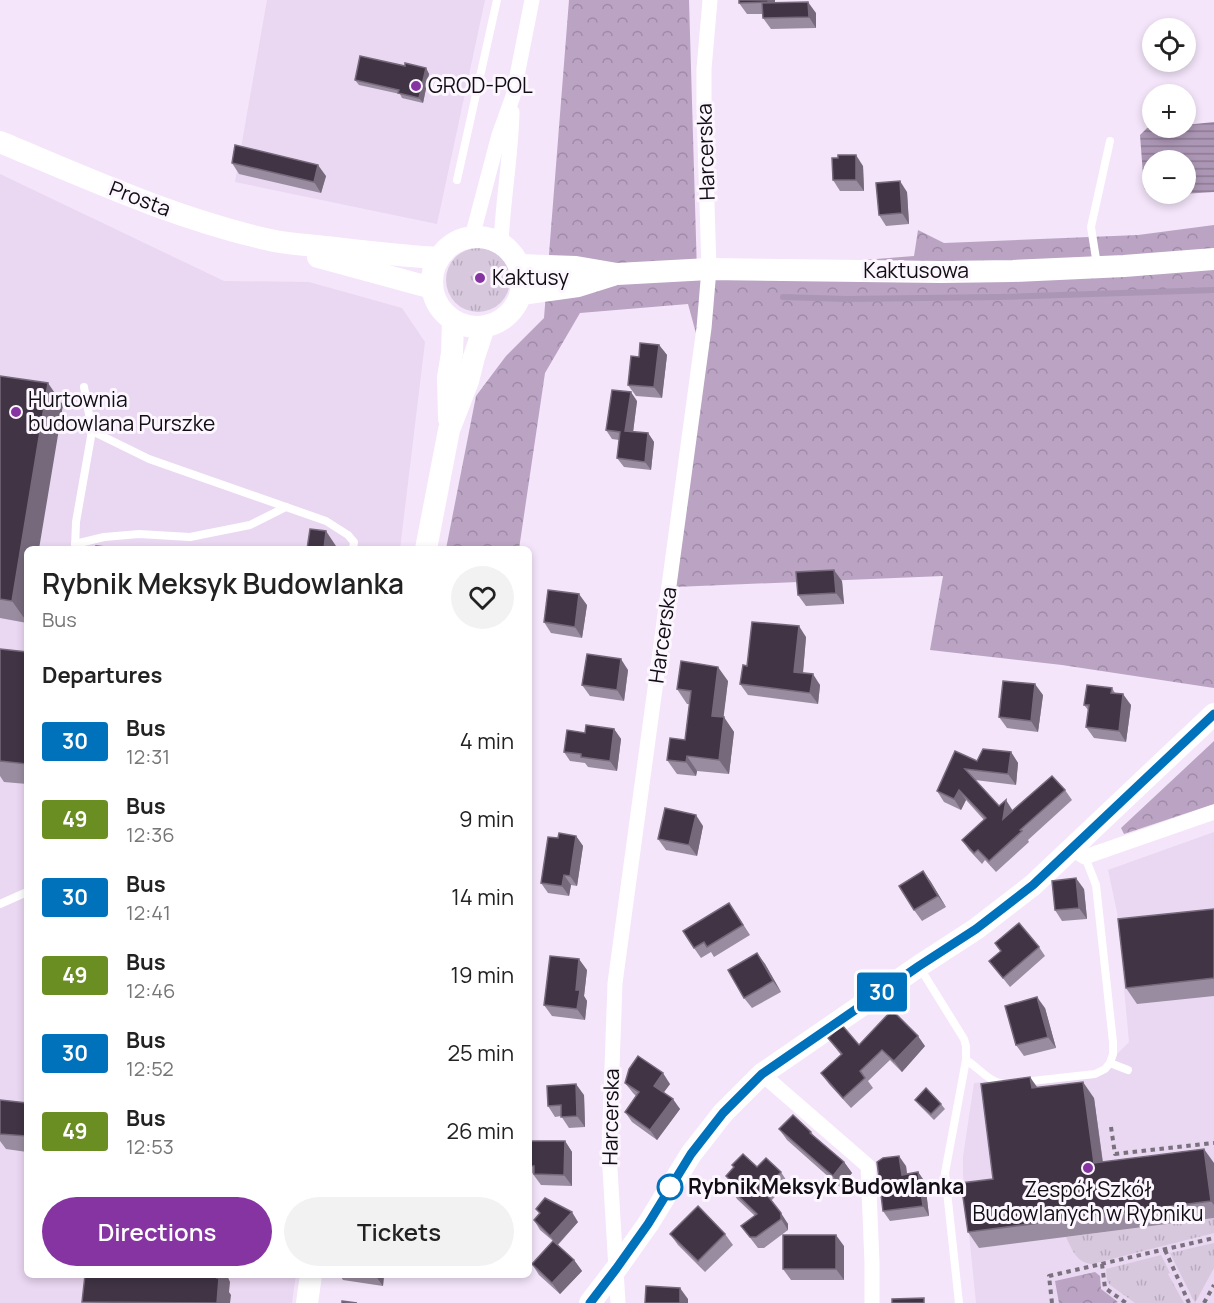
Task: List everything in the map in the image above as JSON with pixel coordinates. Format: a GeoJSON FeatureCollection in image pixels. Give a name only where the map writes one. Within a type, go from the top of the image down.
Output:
{"type":"FeatureCollection","features":[{"type":"Feature","properties":{"kind":"street"},"geometry":{"type":"LineString","coordinates":[[501,243],[513,96],[532,0]]}},
{"type":"Feature","properties":{"kind":"street","name":"Harcerska"},"geometry":{"type":"LineString","coordinates":[[618,1303],[609,1152],[615,983],[698,377],[709,269],[704,69],[710,0]]}},
{"type":"Feature","properties":{"kind":"street"},"geometry":{"type":"LineString","coordinates":[[472,237],[499,135],[513,96]]}},
{"type":"Feature","properties":{"kind":"street","name":"Prosta"},"geometry":{"type":"LineString","coordinates":[[0,142],[166,210],[227,229],[324,253],[432,288]]}},
{"type":"Feature","properties":{"kind":"street"},"geometry":{"type":"LineString","coordinates":[[472,237],[487,238],[501,243],[512,253],[519,265],[522,279],[521,294],[515,307],[505,318],[484,327],[468,327],[453,321],[441,310],[432,288],[433,272],[442,252],[459,240],[472,237]]}},
{"type":"Feature","properties":{"kind":"street","name":"Prosta"},"geometry":{"type":"LineString","coordinates":[[324,253],[439,258]]}},
{"type":"Feature","properties":{"kind":"street","name":"Kaktusowa"},"geometry":{"type":"LineString","coordinates":[[519,265],[576,267],[617,274],[709,269],[941,272],[1098,267],[1214,259]]}},
{"type":"Feature","properties":{"kind":"street","name":"Kaktusowa"},"geometry":{"type":"LineString","coordinates":[[521,294],[578,286],[617,274]]}},
{"type":"Feature","properties":{"kind":"street"},"geometry":{"type":"LineString","coordinates":[[453,321],[452,353],[458,379]]}},
{"type":"Feature","properties":{"kind":"street"},"geometry":{"type":"LineString","coordinates":[[427,546],[458,379],[484,327]]}},
{"type":"Feature","properties":{"kind":"street"},"geometry":{"type":"LineString","coordinates":[[590,1303],[648,1224],[691,1154],[723,1113],[762,1074],[976,929],[1078,853],[1149,775],[1214,714]]}},
{"type":"Feature","properties":{"kind":"street"},"geometry":{"type":"LineString","coordinates":[[1078,853],[1214,812]]}},
{"type":"Feature","properties":{"kind":"street"},"geometry":{"type":"LineString","coordinates":[[762,1074],[868,1167],[872,1303]]}},
{"type":"Feature","properties":{"kind":"street"},"geometry":{"type":"LineString","coordinates":[[307,1303],[311,1278]]}},
{"type":"Feature","properties":{"kind":"lane"},"geometry":{"type":"LineString","coordinates":[[457,180],[497,0]]}},
{"type":"Feature","properties":{"kind":"lane"},"geometry":{"type":"LineString","coordinates":[[1098,267],[1091,227],[1110,141]]}},
{"type":"Feature","properties":{"kind":"lane"},"geometry":{"type":"LineString","coordinates":[[84,387],[92,431],[76,522],[75,546],[104,537],[140,534],[190,537],[250,525],[286,507]]}},
{"type":"Feature","properties":{"kind":"lane"},"geometry":{"type":"LineString","coordinates":[[92,431],[149,459],[326,521],[348,535],[354,542],[353,546]]}},
{"type":"Feature","properties":{"kind":"lane"},"geometry":{"type":"LineString","coordinates":[[966,1060],[978,1067],[992,1082],[1001,1084],[1095,1074],[1105,1070],[1110,1063],[1113,1042],[1096,885],[1078,853]]}},
{"type":"Feature","properties":{"kind":"lane"},"geometry":{"type":"LineString","coordinates":[[0,904],[24,893]]}},
{"type":"Feature","properties":{"kind":"lane"},"geometry":{"type":"LineString","coordinates":[[919,966],[964,1039],[966,1046],[966,1060],[945,1173],[959,1303]]}},
{"type":"Feature","properties":{"kind":"lane"},"geometry":{"type":"LineString","coordinates":[[1110,1063],[1128,1070]]}},
{"type":"Feature","properties":{"kind":"path"},"geometry":{"type":"LineString","coordinates":[[1111,1127],[1114,1154],[1214,1143]]}},
{"type":"Feature","properties":{"kind":"path"},"geometry":{"type":"LineString","coordinates":[[1052,1303],[1049,1276],[1214,1238]]}},
{"type":"Feature","properties":{"kind":"path"},"geometry":{"type":"LineString","coordinates":[[1165,1250],[1189,1303]]}},
{"type":"Feature","properties":{"kind":"path"},"geometry":{"type":"LineString","coordinates":[[1102,1264],[1105,1288],[1126,1303]]}},
{"type":"Feature","properties":{"kind":"path"},"geometry":{"type":"LineString","coordinates":[[1204,1303],[1214,1285]]}},
{"type":"Feature","properties":{"kind":"shaded area"},"geometry":{"type":"Polygon","coordinates":[[[267,0],[485,0],[437,224],[235,182],[267,0]]]}},
{"type":"Feature","properties":{"kind":"shaded area"},"geometry":{"type":"Polygon","coordinates":[[[1214,122],[1214,192],[1196,193],[1196,150],[1142,150],[1142,162],[1140,135],[1142,133],[1142,138],[1196,138],[1196,124],[1214,122]]]}},
{"type":"Feature","properties":{"kind":"shaded area"},"geometry":{"type":"Polygon","coordinates":[[[0,174],[224,281],[309,282],[402,308],[425,342],[400,546],[24,546],[24,1278],[296,1278],[292,1303],[0,1303],[0,174]]]}},
{"type":"Feature","properties":{"kind":"shaded area","name":"Zespół Szkół Budowlanych w Rybniku"},"geometry":{"type":"Polygon","coordinates":[[[1214,832],[1214,1303],[976,1303],[963,1174],[963,1157],[974,1083],[1100,1071],[1129,1042],[1117,912],[1108,870],[1214,832]]]}},
{"type":"Feature","properties":{"kind":"green space"},"geometry":{"type":"Polygon","coordinates":[[[569,0],[689,0],[697,273],[914,256],[918,230],[944,243],[1138,235],[1214,225],[1214,688],[1062,665],[930,650],[943,576],[675,587],[703,359],[688,304],[580,313],[545,373],[519,546],[447,546],[476,396],[506,356],[544,318],[569,0]]]}},
{"type":"Feature","properties":{"kind":"green space"},"geometry":{"type":"Polygon","coordinates":[[[472,248],[484,248],[501,257],[508,268],[510,280],[508,292],[501,303],[484,312],[472,312],[460,307],[451,298],[446,286],[446,274],[451,262],[460,253],[472,248]]]}},
{"type":"Feature","properties":{"kind":"green space"},"geometry":{"type":"Polygon","coordinates":[[[1214,741],[1214,804],[1124,834],[1121,828],[1214,741]]]}},
{"type":"Feature","properties":{"kind":"green space"},"geometry":{"type":"Polygon","coordinates":[[[1214,1218],[1214,1233],[1092,1264],[1079,1258],[1066,1237],[1214,1218]]]}},
{"type":"Feature","properties":{"kind":"green space"},"geometry":{"type":"Polygon","coordinates":[[[1214,1243],[1214,1268],[1195,1303],[1170,1253],[1214,1243]]]}},
{"type":"Feature","properties":{"kind":"green space"},"geometry":{"type":"Polygon","coordinates":[[[1161,1255],[1170,1273],[1168,1274],[1184,1303],[1135,1303],[1107,1281],[1106,1269],[1161,1255]]]}},
{"type":"Feature","properties":{"kind":"green space"},"geometry":{"type":"Polygon","coordinates":[[[1095,1272],[1100,1276],[1101,1289],[1118,1302],[1059,1303],[1055,1281],[1095,1272]]]}},
{"type":"Feature","properties":{"kind":"building"},"geometry":{"type":"Polygon","coordinates":[[[739,0],[768,0],[768,2],[739,3],[739,0]]]}},
{"type":"Feature","properties":{"kind":"building"},"geometry":{"type":"Polygon","coordinates":[[[808,2],[809,17],[763,18],[762,3],[808,2]]]}},
{"type":"Feature","properties":{"kind":"building"},"geometry":{"type":"Polygon","coordinates":[[[360,56],[426,68],[419,98],[398,93],[399,90],[355,80],[360,56]]]}},
{"type":"Feature","properties":{"kind":"building"},"geometry":{"type":"Polygon","coordinates":[[[235,145],[318,165],[314,182],[232,163],[235,145]]]}},
{"type":"Feature","properties":{"kind":"building"},"geometry":{"type":"Polygon","coordinates":[[[838,155],[856,155],[856,180],[833,180],[832,158],[838,158],[838,155]]]}},
{"type":"Feature","properties":{"kind":"building"},"geometry":{"type":"Polygon","coordinates":[[[900,181],[902,213],[879,215],[876,183],[900,181]]]}},
{"type":"Feature","properties":{"kind":"building"},"geometry":{"type":"Polygon","coordinates":[[[640,343],[659,345],[654,387],[628,385],[631,356],[639,357],[640,343]]]}},
{"type":"Feature","properties":{"kind":"building"},"geometry":{"type":"Polygon","coordinates":[[[0,376],[48,383],[12,601],[0,599],[0,376]]]}},
{"type":"Feature","properties":{"kind":"building"},"geometry":{"type":"Polygon","coordinates":[[[612,390],[631,392],[625,431],[648,433],[645,462],[617,458],[620,432],[606,430],[612,390]]]}},
{"type":"Feature","properties":{"kind":"building"},"geometry":{"type":"Polygon","coordinates":[[[310,529],[326,531],[324,546],[307,546],[310,529]]]}},
{"type":"Feature","properties":{"kind":"building"},"geometry":{"type":"Polygon","coordinates":[[[834,570],[836,593],[798,595],[796,572],[834,570]]]}},
{"type":"Feature","properties":{"kind":"building"},"geometry":{"type":"Polygon","coordinates":[[[548,590],[579,594],[575,627],[544,622],[548,590]]]}},
{"type":"Feature","properties":{"kind":"building"},"geometry":{"type":"Polygon","coordinates":[[[752,622],[799,626],[794,672],[813,674],[810,693],[740,684],[743,665],[747,666],[752,622]]]}},
{"type":"Feature","properties":{"kind":"building"},"geometry":{"type":"Polygon","coordinates":[[[0,649],[24,652],[24,764],[0,761],[0,649]]]}},
{"type":"Feature","properties":{"kind":"building"},"geometry":{"type":"Polygon","coordinates":[[[587,654],[621,659],[617,690],[582,685],[587,654]]]}},
{"type":"Feature","properties":{"kind":"building"},"geometry":{"type":"Polygon","coordinates":[[[681,661],[718,667],[712,716],[724,717],[719,760],[687,756],[686,762],[667,760],[670,738],[685,740],[691,691],[677,689],[681,661]]]}},
{"type":"Feature","properties":{"kind":"building"},"geometry":{"type":"Polygon","coordinates":[[[1003,681],[1035,684],[1031,721],[999,717],[1003,681]]]}},
{"type":"Feature","properties":{"kind":"building"},"geometry":{"type":"Polygon","coordinates":[[[1087,685],[1112,688],[1111,693],[1123,694],[1119,731],[1086,727],[1089,705],[1084,705],[1087,685]]]}},
{"type":"Feature","properties":{"kind":"building"},"geometry":{"type":"Polygon","coordinates":[[[586,725],[614,729],[610,761],[564,752],[567,730],[585,733],[586,725]]]}},
{"type":"Feature","properties":{"kind":"building"},"geometry":{"type":"Polygon","coordinates":[[[983,749],[1011,752],[1008,774],[965,769],[999,806],[1006,800],[1003,819],[1052,776],[1065,790],[989,861],[978,850],[974,853],[962,840],[986,818],[959,790],[954,799],[937,791],[955,751],[977,761],[983,749]]]}},
{"type":"Feature","properties":{"kind":"building"},"geometry":{"type":"Polygon","coordinates":[[[665,808],[696,815],[689,845],[658,839],[665,808]]]}},
{"type":"Feature","properties":{"kind":"building"},"geometry":{"type":"Polygon","coordinates":[[[559,833],[576,836],[570,876],[564,875],[562,886],[541,883],[548,837],[558,838],[559,833]]]}},
{"type":"Feature","properties":{"kind":"building"},"geometry":{"type":"Polygon","coordinates":[[[923,871],[938,896],[914,910],[899,886],[923,871]]]}},
{"type":"Feature","properties":{"kind":"building"},"geometry":{"type":"Polygon","coordinates":[[[1076,878],[1079,908],[1055,910],[1052,881],[1076,878]]]}},
{"type":"Feature","properties":{"kind":"building"},"geometry":{"type":"Polygon","coordinates":[[[729,903],[743,925],[707,947],[704,942],[694,948],[683,931],[729,903]]]}},
{"type":"Feature","properties":{"kind":"building"},"geometry":{"type":"Polygon","coordinates":[[[1214,909],[1214,978],[1126,988],[1118,919],[1214,909]]]}},
{"type":"Feature","properties":{"kind":"building"},"geometry":{"type":"Polygon","coordinates":[[[1019,923],[1039,947],[1003,978],[989,961],[1001,951],[995,943],[1019,923]]]}},
{"type":"Feature","properties":{"kind":"building"},"geometry":{"type":"Polygon","coordinates":[[[757,953],[773,981],[744,998],[728,970],[757,953]]]}},
{"type":"Feature","properties":{"kind":"building"},"geometry":{"type":"Polygon","coordinates":[[[550,956],[579,959],[576,990],[580,990],[577,1009],[544,1005],[550,956]]]}},
{"type":"Feature","properties":{"kind":"building"},"geometry":{"type":"Polygon","coordinates":[[[1037,997],[1048,1037],[1016,1045],[1005,1006],[1037,997]]]}},
{"type":"Feature","properties":{"kind":"building"},"geometry":{"type":"Polygon","coordinates":[[[892,1010],[918,1036],[894,1061],[882,1050],[860,1071],[865,1078],[843,1098],[821,1073],[842,1054],[828,1038],[842,1025],[859,1045],[892,1010]]]}},
{"type":"Feature","properties":{"kind":"building"},"geometry":{"type":"Polygon","coordinates":[[[638,1056],[663,1073],[654,1086],[673,1099],[650,1130],[625,1112],[639,1092],[625,1083],[629,1069],[638,1056]]]}},
{"type":"Feature","properties":{"kind":"building"},"geometry":{"type":"Polygon","coordinates":[[[1030,1077],[1032,1088],[1083,1082],[1094,1163],[1204,1149],[1211,1201],[968,1232],[961,1183],[993,1179],[981,1084],[1030,1077]]]}},
{"type":"Feature","properties":{"kind":"building"},"geometry":{"type":"Polygon","coordinates":[[[576,1084],[577,1116],[561,1117],[561,1105],[548,1106],[547,1086],[576,1084]]]}},
{"type":"Feature","properties":{"kind":"building"},"geometry":{"type":"Polygon","coordinates":[[[926,1088],[941,1104],[931,1114],[915,1100],[926,1088]]]}},
{"type":"Feature","properties":{"kind":"building"},"geometry":{"type":"Polygon","coordinates":[[[0,1100],[24,1103],[24,1136],[0,1134],[0,1100]]]}},
{"type":"Feature","properties":{"kind":"building"},"geometry":{"type":"Polygon","coordinates":[[[793,1115],[844,1162],[833,1176],[779,1129],[793,1115]]]}},
{"type":"Feature","properties":{"kind":"building"},"geometry":{"type":"Polygon","coordinates":[[[532,1141],[565,1141],[564,1175],[534,1174],[534,1166],[532,1166],[532,1141]]]}},
{"type":"Feature","properties":{"kind":"building"},"geometry":{"type":"Polygon","coordinates":[[[743,1154],[757,1167],[766,1158],[781,1172],[763,1190],[781,1213],[781,1219],[756,1237],[750,1237],[741,1226],[757,1214],[730,1188],[734,1184],[726,1176],[734,1167],[732,1165],[743,1154]]]}},
{"type":"Feature","properties":{"kind":"building"},"geometry":{"type":"Polygon","coordinates":[[[899,1156],[902,1175],[918,1172],[923,1206],[883,1211],[877,1162],[883,1158],[899,1156]]]}},
{"type":"Feature","properties":{"kind":"building"},"geometry":{"type":"Polygon","coordinates":[[[545,1198],[572,1212],[550,1236],[534,1220],[540,1213],[536,1209],[545,1198]]]}},
{"type":"Feature","properties":{"kind":"building"},"geometry":{"type":"Polygon","coordinates":[[[698,1206],[725,1234],[698,1261],[670,1234],[698,1206]]]}},
{"type":"Feature","properties":{"kind":"building"},"geometry":{"type":"Polygon","coordinates":[[[783,1235],[836,1235],[836,1269],[783,1269],[783,1235]]]}},
{"type":"Feature","properties":{"kind":"building"},"geometry":{"type":"Polygon","coordinates":[[[553,1241],[574,1260],[552,1283],[532,1264],[553,1241]]]}},
{"type":"Feature","properties":{"kind":"building"},"geometry":{"type":"Polygon","coordinates":[[[85,1278],[219,1278],[217,1303],[82,1302],[85,1278]]]}},
{"type":"Feature","properties":{"kind":"building"},"geometry":{"type":"Polygon","coordinates":[[[646,1286],[680,1288],[680,1303],[645,1303],[646,1286]]]}},
{"type":"Feature","properties":{"kind":"building"},"geometry":{"type":"Polygon","coordinates":[[[924,1298],[924,1303],[892,1303],[892,1299],[924,1298]]]}},
{"type":"Feature","properties":{"kind":"waterway"},"geometry":{"type":"LineString","coordinates":[[783,297],[845,299],[1001,297],[1214,290]]}},
{"type":"Feature","properties":{"kind":"bus line","name":"30"},"geometry":{"type":"LineString","coordinates":[[590,1303],[648,1224],[691,1154],[723,1113],[762,1074],[976,929],[1033,885],[1214,714]]}},
{"type":"Feature","properties":{"kind":"place","name":"GROD-POL"},"geometry":{"type":"Point","coordinates":[416,86]}},
{"type":"Feature","properties":{"kind":"place","name":"Kaktusy"},"geometry":{"type":"Point","coordinates":[480,278]}},
{"type":"Feature","properties":{"kind":"place","name":"Hurtownia budowlana Purszke"},"geometry":{"type":"Point","coordinates":[16,412]}},
{"type":"Feature","properties":{"kind":"place","name":"Zespół Szkół Budowlanych w Rybniku"},"geometry":{"type":"Point","coordinates":[1088,1168]}},
{"type":"Feature","properties":{"kind":"place","name":"Rybnik Meksyk Budowlanka"},"geometry":{"type":"Point","coordinates":[670,1187]}}]}
